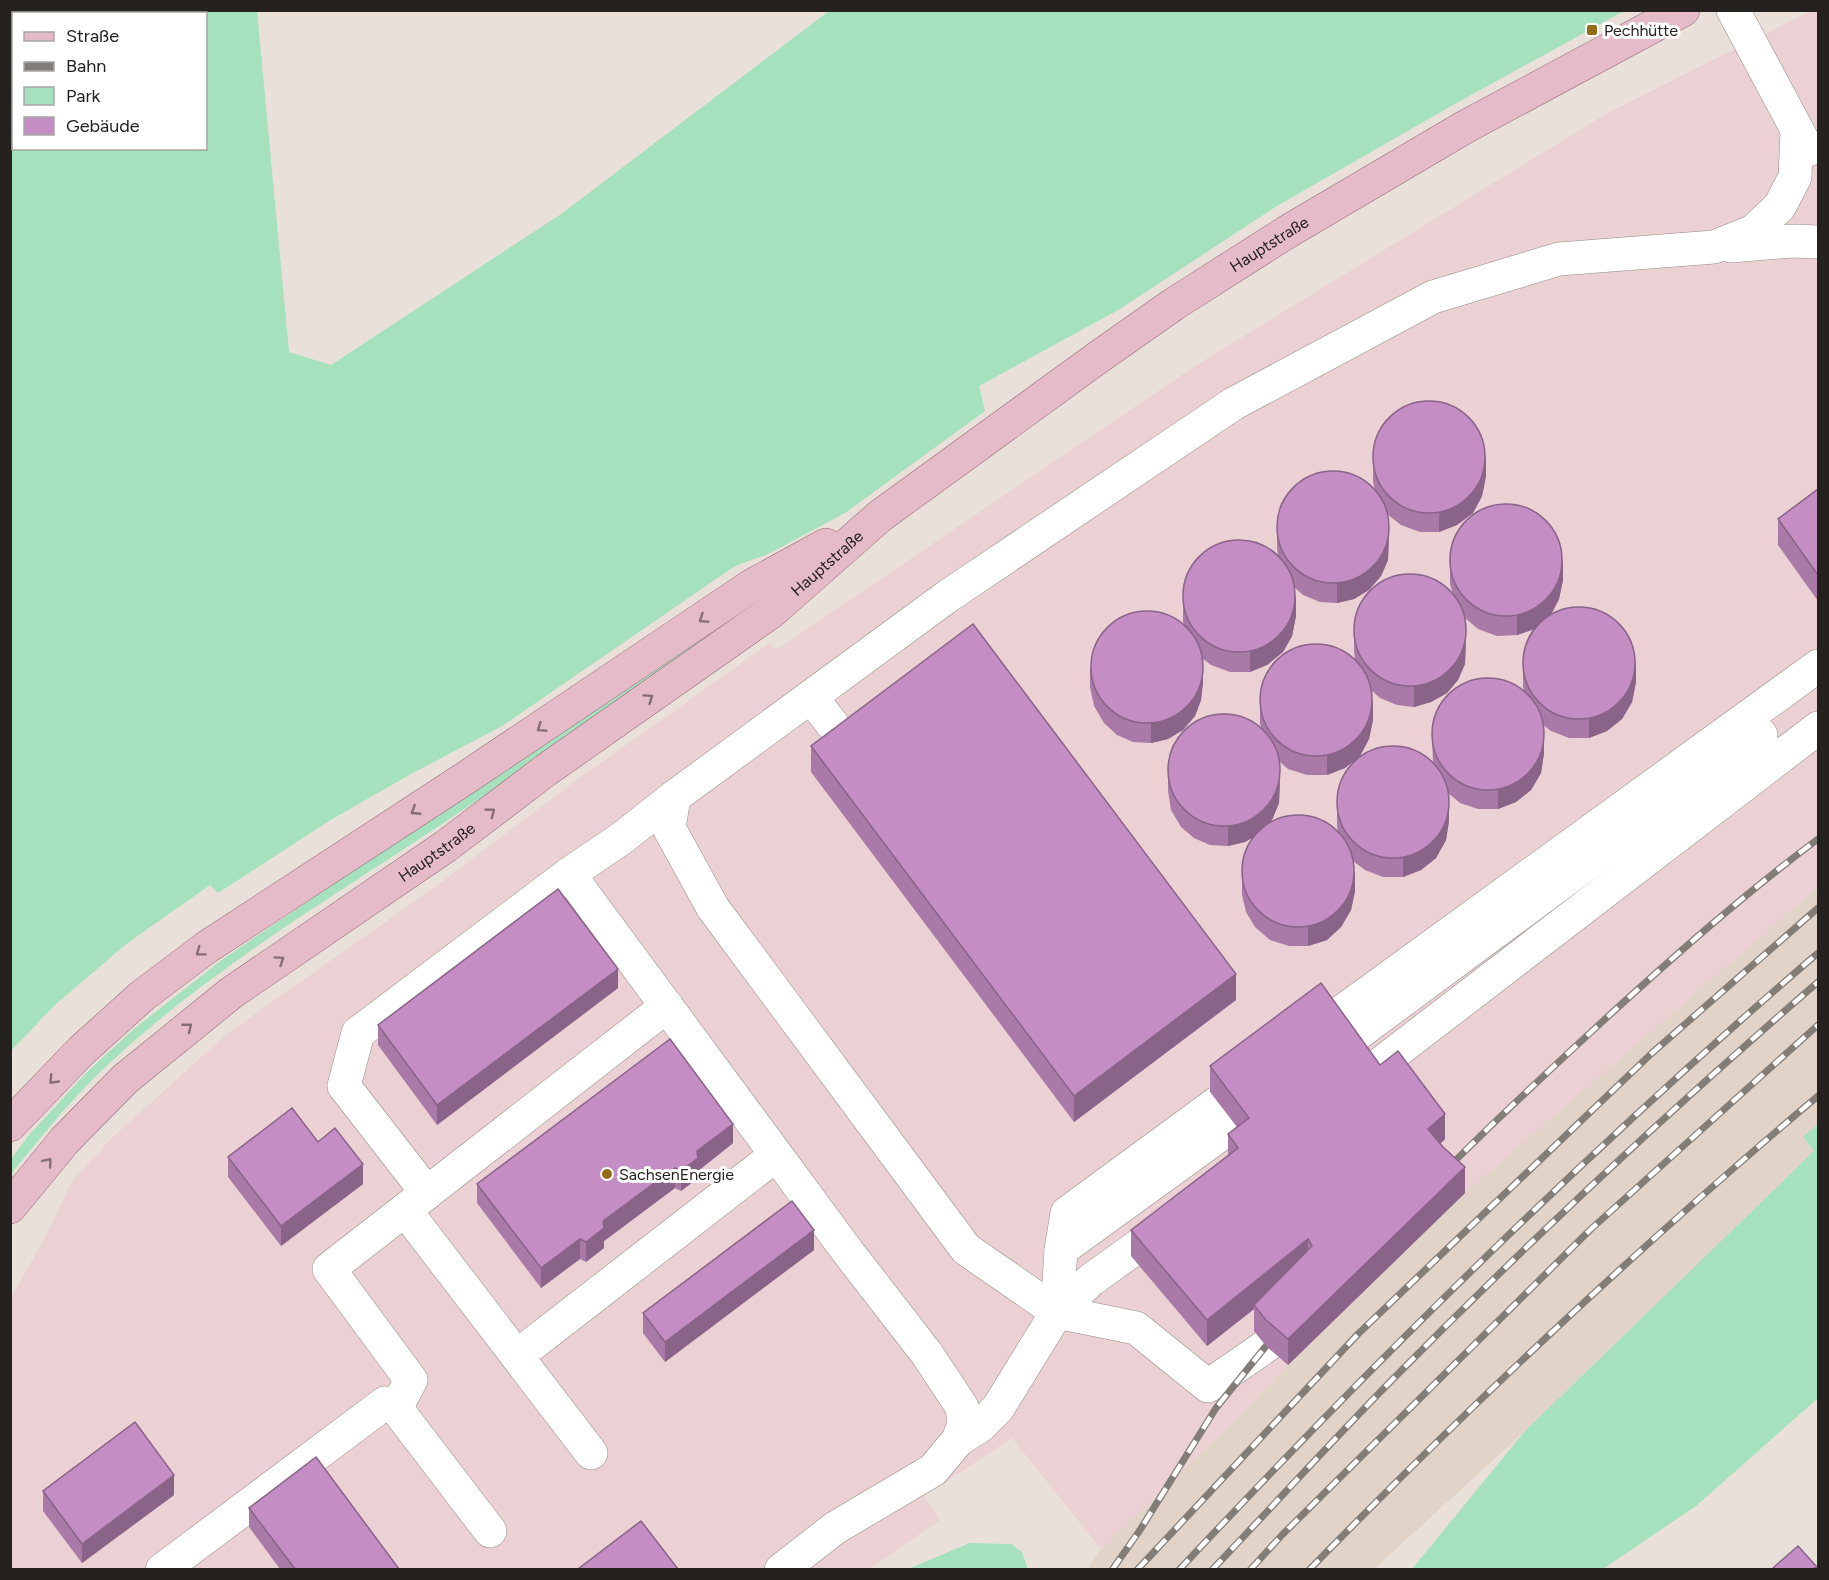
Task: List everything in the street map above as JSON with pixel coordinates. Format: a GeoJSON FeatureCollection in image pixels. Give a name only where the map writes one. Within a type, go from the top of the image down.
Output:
{"type":"FeatureCollection","features":[{"type":"Feature","properties":{"kind":"main road","name":"Hauptstraße"},"geometry":{"type":"LineString","coordinates":[[10,1207],[65,1140],[125,1079],[231,993],[446,846],[546,770],[771,612],[880,516],[1174,304],[1287,232],[1465,127],[1683,10]]}},
{"type":"Feature","properties":{"kind":"main road","name":"Hauptstraße"},"geometry":{"type":"LineString","coordinates":[[10,1125],[81,1051],[133,1004],[207,947],[455,785],[751,586],[880,516]]}},
{"type":"Feature","properties":{"kind":"lane"},"geometry":{"type":"LineString","coordinates":[[1733,10],[1797,132],[1818,167]]}},
{"type":"Feature","properties":{"kind":"lane"},"geometry":{"type":"LineString","coordinates":[[1714,247],[1754,231],[1780,206],[1795,177],[1797,132]]}},
{"type":"Feature","properties":{"kind":"lane"},"geometry":{"type":"LineString","coordinates":[[591,1453],[517,1356],[344,1086],[358,1033],[569,874],[622,838],[674,797],[948,596],[1233,404],[1433,297],[1559,258],[1792,241],[1818,242]]}},
{"type":"Feature","properties":{"kind":"lane"},"geometry":{"type":"LineString","coordinates":[[1818,666],[1337,1032],[1818,693]]}},
{"type":"Feature","properties":{"kind":"lane"},"geometry":{"type":"LineString","coordinates":[[811,697],[832,724]]}},
{"type":"Feature","properties":{"kind":"lane"},"geometry":{"type":"LineString","coordinates":[[1367,1074],[1818,728]]}},
{"type":"Feature","properties":{"kind":"lane"},"geometry":{"type":"LineString","coordinates":[[674,797],[669,828],[713,908],[966,1249],[1057,1312],[1136,1328],[1208,1386],[1266,1346]]}},
{"type":"Feature","properties":{"kind":"lane"},"geometry":{"type":"LineString","coordinates":[[569,874],[848,1252],[927,1354],[962,1407],[964,1424],[958,1440]]}},
{"type":"Feature","properties":{"kind":"lane"},"geometry":{"type":"LineString","coordinates":[[396,1408],[411,1380],[329,1269],[667,1006]]}},
{"type":"Feature","properties":{"kind":"lane"},"geometry":{"type":"LineString","coordinates":[[1057,1312],[1061,1250],[1067,1213],[1226,1114]]}},
{"type":"Feature","properties":{"kind":"lane"},"geometry":{"type":"LineString","coordinates":[[517,1356],[776,1155]]}},
{"type":"Feature","properties":{"kind":"lane"},"geometry":{"type":"LineString","coordinates":[[781,1569],[835,1528],[933,1470],[958,1440],[980,1426],[998,1408],[1057,1312],[1091,1280],[1192,1207]]}},
{"type":"Feature","properties":{"kind":"lane"},"geometry":{"type":"LineString","coordinates":[[162,1569],[385,1403],[396,1408],[490,1531]]}},
{"type":"Feature","properties":{"kind":"shaded area"},"geometry":{"type":"Polygon","coordinates":[[[1811,11],[1818,11],[1818,887],[1465,1193],[1101,1549],[1012,1438],[924,1496],[940,1520],[869,1569],[11,1570],[11,1298],[73,1180],[114,1136],[228,1033],[435,887],[578,779],[770,643],[776,650],[1195,366],[1606,114],[1811,11]]]}},
{"type":"Feature","properties":{"kind":"shaded area"},"geometry":{"type":"Polygon","coordinates":[[[1818,887],[1818,1124],[1803,1137],[1814,1151],[1525,1431],[1374,1569],[1087,1570],[1101,1549],[1465,1193],[1818,887]]]}},
{"type":"Feature","properties":{"kind":"green space"},"geometry":{"type":"Polygon","coordinates":[[[11,10],[257,11],[289,352],[331,365],[561,214],[829,11],[1624,11],[1453,105],[1277,206],[1120,309],[979,386],[985,411],[845,513],[768,554],[735,566],[502,726],[329,821],[218,893],[210,885],[125,945],[55,1005],[11,1051],[11,10]]]}},
{"type":"Feature","properties":{"kind":"green space"},"geometry":{"type":"Polygon","coordinates":[[[748,603],[755,612],[216,975],[133,1042],[94,1078],[61,1113],[11,1174],[11,1159],[29,1135],[88,1071],[134,1029],[223,959],[748,603]]]}},
{"type":"Feature","properties":{"kind":"green space"},"geometry":{"type":"Polygon","coordinates":[[[1818,1124],[1818,1398],[1696,1506],[1603,1569],[1412,1569],[1525,1431],[1814,1151],[1803,1137],[1818,1124]]]}},
{"type":"Feature","properties":{"kind":"green space"},"geometry":{"type":"Polygon","coordinates":[[[970,1543],[1011,1544],[1022,1552],[1028,1569],[908,1569],[970,1543]]]}},
{"type":"Feature","properties":{"kind":"building"},"geometry":{"type":"Polygon","coordinates":[[[1429,401],[1450,405],[1469,417],[1481,436],[1485,457],[1481,478],[1469,497],[1450,509],[1429,513],[1408,509],[1389,497],[1377,478],[1373,457],[1377,436],[1389,417],[1408,405],[1429,401]]]}},
{"type":"Feature","properties":{"kind":"building"},"geometry":{"type":"Polygon","coordinates":[[[1333,471],[1354,475],[1373,487],[1385,506],[1389,527],[1385,548],[1373,567],[1354,579],[1333,583],[1312,579],[1293,567],[1281,548],[1277,527],[1281,506],[1293,487],[1312,475],[1333,471]]]}},
{"type":"Feature","properties":{"kind":"building"},"geometry":{"type":"Polygon","coordinates":[[[1818,489],[1818,575],[1778,519],[1818,489]]]}},
{"type":"Feature","properties":{"kind":"building"},"geometry":{"type":"Polygon","coordinates":[[[1506,504],[1527,508],[1546,520],[1558,539],[1562,560],[1558,581],[1546,600],[1527,612],[1506,616],[1485,612],[1466,600],[1454,581],[1450,560],[1454,539],[1466,520],[1485,508],[1506,504]]]}},
{"type":"Feature","properties":{"kind":"building"},"geometry":{"type":"Polygon","coordinates":[[[1239,540],[1260,544],[1279,556],[1291,575],[1295,596],[1291,617],[1279,636],[1260,648],[1239,652],[1218,648],[1199,636],[1187,617],[1183,596],[1187,575],[1199,556],[1218,544],[1239,540]]]}},
{"type":"Feature","properties":{"kind":"building"},"geometry":{"type":"Polygon","coordinates":[[[1410,574],[1431,578],[1449,591],[1462,609],[1466,630],[1462,651],[1449,669],[1431,682],[1410,686],[1389,682],[1371,669],[1358,651],[1354,630],[1358,609],[1371,591],[1389,578],[1410,574]]]}},
{"type":"Feature","properties":{"kind":"building"},"geometry":{"type":"Polygon","coordinates":[[[1579,607],[1600,611],[1619,623],[1631,642],[1635,663],[1631,684],[1619,703],[1600,715],[1579,719],[1558,715],[1539,703],[1527,684],[1523,663],[1527,642],[1539,623],[1558,611],[1579,607]]]}},
{"type":"Feature","properties":{"kind":"building"},"geometry":{"type":"Polygon","coordinates":[[[1147,611],[1168,615],[1187,627],[1199,646],[1203,667],[1199,688],[1187,707],[1168,719],[1147,723],[1126,719],[1107,707],[1095,688],[1091,667],[1095,646],[1107,627],[1126,615],[1147,611]]]}},
{"type":"Feature","properties":{"kind":"building"},"geometry":{"type":"Polygon","coordinates":[[[973,624],[1236,974],[1074,1096],[811,746],[973,624]]]}},
{"type":"Feature","properties":{"kind":"building"},"geometry":{"type":"Polygon","coordinates":[[[1316,644],[1337,648],[1356,660],[1368,679],[1372,700],[1368,721],[1356,740],[1337,752],[1316,756],[1295,752],[1276,740],[1264,721],[1260,700],[1264,679],[1276,660],[1295,648],[1316,644]]]}},
{"type":"Feature","properties":{"kind":"building"},"geometry":{"type":"Polygon","coordinates":[[[1488,678],[1509,682],[1528,694],[1540,713],[1544,734],[1540,755],[1528,774],[1509,786],[1488,790],[1467,786],[1448,774],[1436,755],[1432,734],[1436,713],[1448,694],[1467,682],[1488,678]]]}},
{"type":"Feature","properties":{"kind":"building"},"geometry":{"type":"Polygon","coordinates":[[[1224,714],[1245,718],[1263,731],[1276,749],[1280,770],[1276,791],[1263,809],[1245,822],[1224,826],[1203,822],[1185,809],[1172,791],[1168,770],[1172,749],[1185,731],[1203,718],[1224,714]]]}},
{"type":"Feature","properties":{"kind":"building"},"geometry":{"type":"Polygon","coordinates":[[[1393,746],[1414,750],[1433,762],[1445,781],[1449,802],[1445,823],[1433,842],[1414,854],[1393,858],[1372,854],[1353,842],[1341,823],[1337,802],[1341,781],[1353,762],[1372,750],[1393,746]]]}},
{"type":"Feature","properties":{"kind":"building"},"geometry":{"type":"Polygon","coordinates":[[[1298,815],[1319,819],[1338,831],[1350,850],[1354,871],[1350,892],[1338,911],[1319,923],[1298,927],[1277,923],[1258,911],[1246,892],[1242,871],[1246,850],[1258,831],[1277,819],[1298,815]]]}},
{"type":"Feature","properties":{"kind":"building"},"geometry":{"type":"Polygon","coordinates":[[[558,889],[618,969],[437,1105],[378,1025],[558,889]]]}},
{"type":"Feature","properties":{"kind":"building"},"geometry":{"type":"Polygon","coordinates":[[[1321,983],[1380,1065],[1398,1051],[1445,1114],[1428,1129],[1443,1147],[1465,1167],[1288,1339],[1266,1320],[1254,1305],[1312,1246],[1308,1239],[1207,1320],[1131,1230],[1238,1148],[1228,1134],[1249,1118],[1210,1066],[1321,983]]]}},
{"type":"Feature","properties":{"kind":"building","name":"SachsenEnergie"},"geometry":{"type":"Polygon","coordinates":[[[670,1039],[733,1124],[697,1151],[698,1158],[681,1171],[675,1168],[603,1221],[604,1228],[586,1242],[580,1239],[541,1268],[477,1184],[670,1039]]]}},
{"type":"Feature","properties":{"kind":"building"},"geometry":{"type":"Polygon","coordinates":[[[292,1108],[318,1142],[335,1128],[363,1164],[281,1226],[228,1157],[292,1108]]]}},
{"type":"Feature","properties":{"kind":"building"},"geometry":{"type":"Polygon","coordinates":[[[792,1201],[814,1230],[665,1342],[643,1313],[792,1201]]]}},
{"type":"Feature","properties":{"kind":"building"},"geometry":{"type":"Polygon","coordinates":[[[135,1422],[174,1475],[82,1544],[43,1491],[135,1422]]]}},
{"type":"Feature","properties":{"kind":"building"},"geometry":{"type":"Polygon","coordinates":[[[316,1457],[399,1569],[295,1569],[249,1508],[316,1457]]]}},
{"type":"Feature","properties":{"kind":"building"},"geometry":{"type":"Polygon","coordinates":[[[641,1521],[678,1569],[578,1569],[641,1521]]]}},
{"type":"Feature","properties":{"kind":"building"},"geometry":{"type":"Polygon","coordinates":[[[1798,1546],[1817,1567],[1813,1569],[1773,1568],[1798,1546]]]}},
{"type":"Feature","properties":{"kind":"railway"},"geometry":{"type":"LineString","coordinates":[[1445,1171],[1523,1095],[1656,973],[1735,904],[1818,839]]}},
{"type":"Feature","properties":{"kind":"railway"},"geometry":{"type":"LineString","coordinates":[[1137,1570],[1358,1334],[1652,1053],[1818,908]]}},
{"type":"Feature","properties":{"kind":"railway"},"geometry":{"type":"LineString","coordinates":[[1179,1570],[1333,1409],[1490,1252],[1652,1100],[1818,953]]}},
{"type":"Feature","properties":{"kind":"railway"},"geometry":{"type":"LineString","coordinates":[[1212,1570],[1368,1405],[1494,1279],[1654,1128],[1818,982]]}},
{"type":"Feature","properties":{"kind":"railway"},"geometry":{"type":"LineString","coordinates":[[1250,1570],[1282,1535],[1591,1229],[1818,1025]]}},
{"type":"Feature","properties":{"kind":"railway"},"geometry":{"type":"LineString","coordinates":[[1309,1570],[1432,1447],[1558,1327],[1752,1152],[1818,1096]]}},
{"type":"Feature","properties":{"kind":"railway"},"geometry":{"type":"LineString","coordinates":[[1112,1570],[1140,1530],[1216,1408],[1266,1346]]}},
{"type":"Feature","properties":{"kind":"place","name":"Pechhütte"},"geometry":{"type":"Point","coordinates":[1592,30]}},
{"type":"Feature","properties":{"kind":"place","name":"SachsenEnergie"},"geometry":{"type":"Point","coordinates":[607,1174]}}]}
